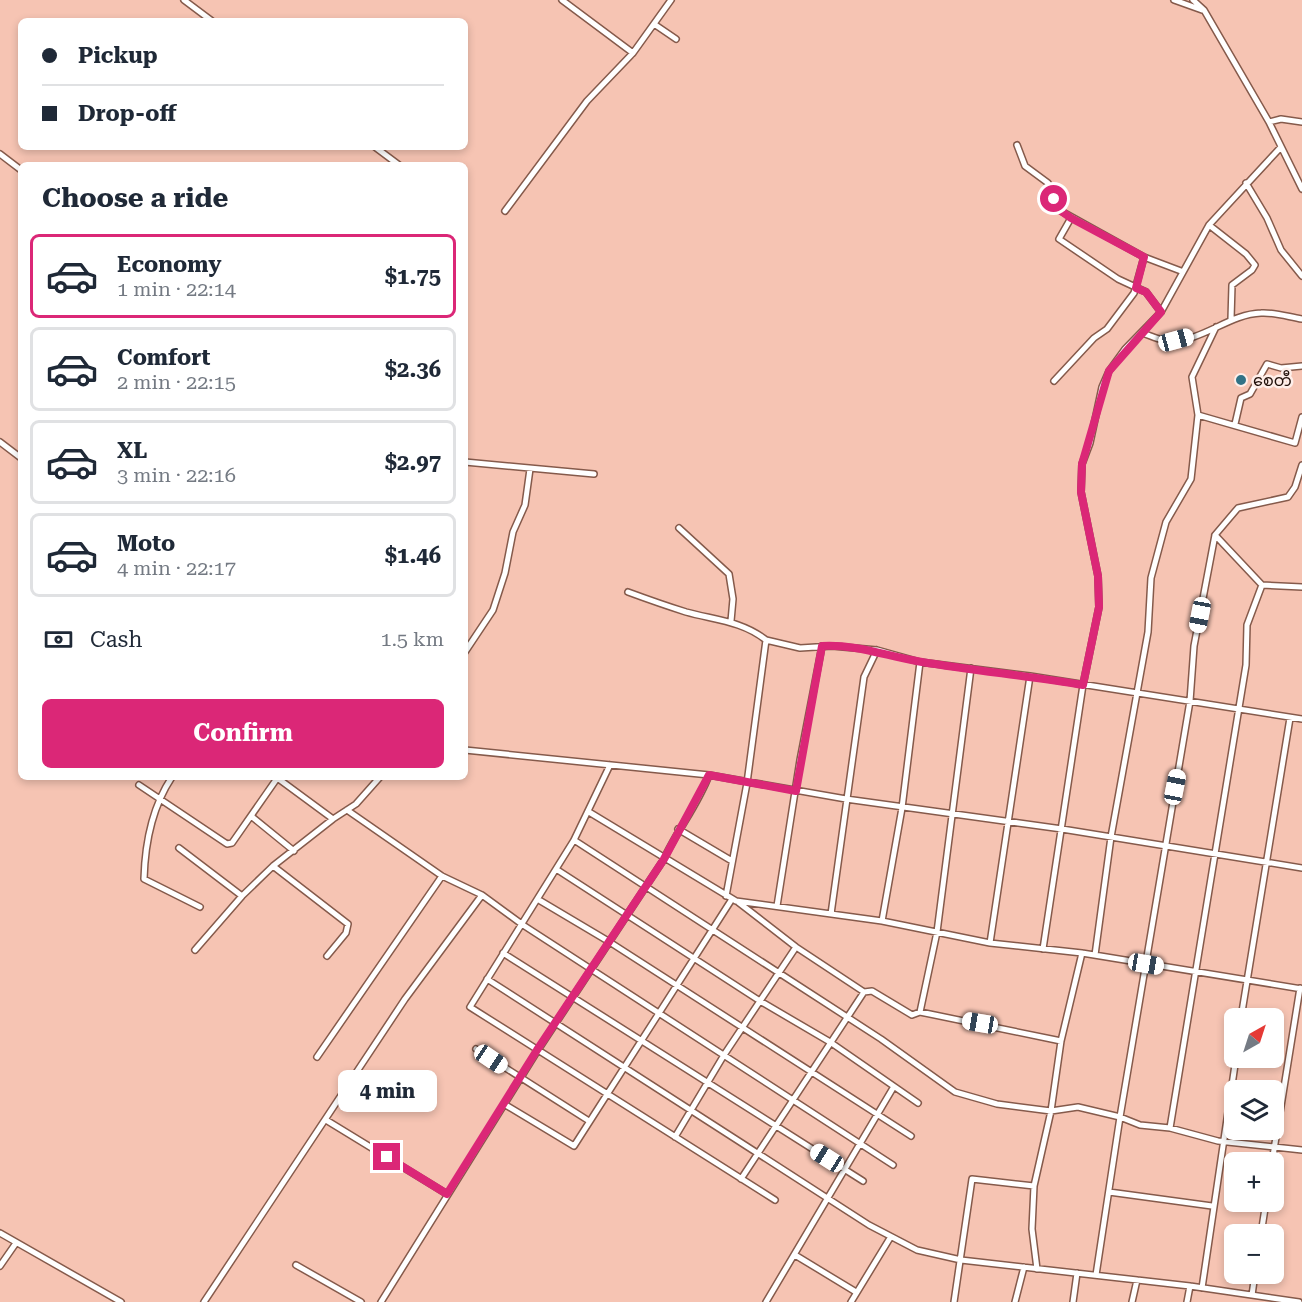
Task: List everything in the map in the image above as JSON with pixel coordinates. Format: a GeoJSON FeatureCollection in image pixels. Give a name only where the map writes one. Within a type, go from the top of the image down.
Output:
{"type":"FeatureCollection","features":[{"type":"Feature","properties":{"kind":"street"},"geometry":{"type":"LineString","coordinates":[[184,0],[208,18]]}},
{"type":"Feature","properties":{"kind":"street"},"geometry":{"type":"LineString","coordinates":[[562,0],[633,53]]}},
{"type":"Feature","properties":{"kind":"street"},"geometry":{"type":"LineString","coordinates":[[505,211],[587,101],[633,53],[671,0]]}},
{"type":"Feature","properties":{"kind":"street"},"geometry":{"type":"LineString","coordinates":[[1174,0],[1204,10]]}},
{"type":"Feature","properties":{"kind":"street"},"geometry":{"type":"LineString","coordinates":[[1193,0],[1204,10]]}},
{"type":"Feature","properties":{"kind":"street"},"geometry":{"type":"LineString","coordinates":[[1201,0],[1204,10],[1269,122],[1302,189]]}},
{"type":"Feature","properties":{"kind":"street"},"geometry":{"type":"LineString","coordinates":[[654,24],[676,39]]}},
{"type":"Feature","properties":{"kind":"street"},"geometry":{"type":"LineString","coordinates":[[1269,122],[1281,119],[1302,122]]}},
{"type":"Feature","properties":{"kind":"street"},"geometry":{"type":"LineString","coordinates":[[1017,145],[1025,166],[1048,183],[1057,205],[1071,218],[1144,257],[1181,271]]}},
{"type":"Feature","properties":{"kind":"street"},"geometry":{"type":"LineString","coordinates":[[1043,949],[1083,685],[1099,607],[1098,576],[1081,492],[1082,464],[1109,371],[1161,312],[1181,271],[1209,225],[1281,147]]}},
{"type":"Feature","properties":{"kind":"street"},"geometry":{"type":"LineString","coordinates":[[379,150],[395,162]]}},
{"type":"Feature","properties":{"kind":"street"},"geometry":{"type":"LineString","coordinates":[[0,154],[18,168]]}},
{"type":"Feature","properties":{"kind":"street"},"geometry":{"type":"LineString","coordinates":[[1246,183],[1267,218],[1281,250],[1302,276]]}},
{"type":"Feature","properties":{"kind":"street"},"geometry":{"type":"LineString","coordinates":[[1071,218],[1059,239],[1118,279],[1146,292],[1161,312]]}},
{"type":"Feature","properties":{"kind":"street"},"geometry":{"type":"LineString","coordinates":[[1209,225],[1246,254],[1255,265],[1232,285],[1231,319]]}},
{"type":"Feature","properties":{"kind":"street"},"geometry":{"type":"LineString","coordinates":[[1054,381],[1094,338],[1107,329],[1136,288],[1144,257]]}},
{"type":"Feature","properties":{"kind":"street"},"geometry":{"type":"LineString","coordinates":[[1142,333],[1165,340],[1176,340],[1216,327],[1231,319],[1260,313],[1302,318]]}},
{"type":"Feature","properties":{"kind":"street"},"geometry":{"type":"LineString","coordinates":[[1095,955],[1111,837],[1148,633],[1151,578],[1166,522],[1191,479],[1198,415],[1192,377],[1216,327]]}},
{"type":"Feature","properties":{"kind":"street"},"geometry":{"type":"LineString","coordinates":[[1235,424],[1241,398],[1250,394],[1267,364],[1281,368],[1302,366]]}},
{"type":"Feature","properties":{"kind":"street"},"geometry":{"type":"LineString","coordinates":[[1198,415],[1295,443],[1302,417]]}},
{"type":"Feature","properties":{"kind":"street"},"geometry":{"type":"LineString","coordinates":[[0,442],[18,456]]}},
{"type":"Feature","properties":{"kind":"street"},"geometry":{"type":"LineString","coordinates":[[468,462],[594,474]]}},
{"type":"Feature","properties":{"kind":"street"},"geometry":{"type":"LineString","coordinates":[[1096,1275],[1120,1117],[1190,701],[1194,646],[1215,535],[1238,508],[1287,497],[1295,487],[1302,465]]}},
{"type":"Feature","properties":{"kind":"street"},"geometry":{"type":"LineString","coordinates":[[468,648],[493,610],[505,573],[513,531],[525,505],[530,469]]}},
{"type":"Feature","properties":{"kind":"street"},"geometry":{"type":"LineString","coordinates":[[679,528],[729,574],[733,599],[731,621]]}},
{"type":"Feature","properties":{"kind":"street"},"geometry":{"type":"LineString","coordinates":[[1215,535],[1262,585],[1302,587]]}},
{"type":"Feature","properties":{"kind":"street"},"geometry":{"type":"LineString","coordinates":[[1170,1128],[1246,665],[1247,625],[1262,585]]}},
{"type":"Feature","properties":{"kind":"street"},"geometry":{"type":"LineString","coordinates":[[628,592],[687,612],[731,621],[754,631],[766,640],[800,648],[822,646],[877,650],[920,662],[1030,675],[1302,719]]}},
{"type":"Feature","properties":{"kind":"street"},"geometry":{"type":"LineString","coordinates":[[726,896],[747,783],[766,640]]}},
{"type":"Feature","properties":{"kind":"street"},"geometry":{"type":"LineString","coordinates":[[777,906],[822,646]]}},
{"type":"Feature","properties":{"kind":"street"},"geometry":{"type":"LineString","coordinates":[[831,914],[864,677],[877,650]]}},
{"type":"Feature","properties":{"kind":"street"},"geometry":{"type":"LineString","coordinates":[[882,921],[902,808],[920,662]]}},
{"type":"Feature","properties":{"kind":"street"},"geometry":{"type":"LineString","coordinates":[[920,1012],[937,932],[971,668]]}},
{"type":"Feature","properties":{"kind":"street"},"geometry":{"type":"LineString","coordinates":[[990,943],[1006,823],[1030,675]]}},
{"type":"Feature","properties":{"kind":"street"},"geometry":{"type":"LineString","coordinates":[[1242,1008],[1290,717]]}},
{"type":"Feature","properties":{"kind":"street"},"geometry":{"type":"LineString","coordinates":[[468,750],[709,775],[952,816],[1062,829],[1302,868]]}},
{"type":"Feature","properties":{"kind":"street"},"geometry":{"type":"LineString","coordinates":[[610,765],[574,840],[539,900],[470,1007],[775,1200]]}},
{"type":"Feature","properties":{"kind":"street"},"geometry":{"type":"LineString","coordinates":[[381,1302],[537,1050],[664,859],[678,829],[699,799],[709,775]]}},
{"type":"Feature","properties":{"kind":"street"},"geometry":{"type":"LineString","coordinates":[[170,780],[157,799],[145,848],[144,879],[200,907]]}},
{"type":"Feature","properties":{"kind":"street"},"geometry":{"type":"LineString","coordinates":[[139,785],[227,844],[232,843],[275,780]]}},
{"type":"Feature","properties":{"kind":"street"},"geometry":{"type":"LineString","coordinates":[[281,780],[333,819]]}},
{"type":"Feature","properties":{"kind":"street"},"geometry":{"type":"LineString","coordinates":[[195,950],[242,896],[273,866],[356,804],[377,780]]}},
{"type":"Feature","properties":{"kind":"street"},"geometry":{"type":"LineString","coordinates":[[347,810],[442,876],[482,895],[523,925],[893,1165]]}},
{"type":"Feature","properties":{"kind":"street"},"geometry":{"type":"LineString","coordinates":[[588,812],[734,900],[796,948],[864,992],[872,991],[912,1015],[920,1012],[1061,1041]]}},
{"type":"Feature","properties":{"kind":"street"},"geometry":{"type":"LineString","coordinates":[[251,816],[294,850]]}},
{"type":"Feature","properties":{"kind":"street"},"geometry":{"type":"LineString","coordinates":[[678,829],[732,861]]}},
{"type":"Feature","properties":{"kind":"street"},"geometry":{"type":"LineString","coordinates":[[574,840],[846,1016],[942,1080],[955,1092],[997,1104],[1051,1110],[1078,1107],[1120,1117],[1140,1125],[1170,1128],[1193,1136],[1302,1150]]}},
{"type":"Feature","properties":{"kind":"street"},"geometry":{"type":"LineString","coordinates":[[179,848],[242,896]]}},
{"type":"Feature","properties":{"kind":"street"},"geometry":{"type":"LineString","coordinates":[[273,866],[348,924],[346,933],[327,956]]}},
{"type":"Feature","properties":{"kind":"street"},"geometry":{"type":"LineString","coordinates":[[556,869],[759,1001],[830,1042],[893,1088],[918,1103]]}},
{"type":"Feature","properties":{"kind":"street"},"geometry":{"type":"LineString","coordinates":[[317,1058],[442,876]]}},
{"type":"Feature","properties":{"kind":"street"},"geometry":{"type":"LineString","coordinates":[[204,1302],[405,999],[482,895]]}},
{"type":"Feature","properties":{"kind":"street"},"geometry":{"type":"LineString","coordinates":[[539,900],[608,941],[911,1136]]}},
{"type":"Feature","properties":{"kind":"street"},"geometry":{"type":"LineString","coordinates":[[734,900],[882,921],[990,943],[1082,953],[1301,989],[1274,1152]]}},
{"type":"Feature","properties":{"kind":"street"},"geometry":{"type":"LineString","coordinates":[[504,1104],[574,1146],[657,1012],[711,929],[734,900]]}},
{"type":"Feature","properties":{"kind":"street"},"geometry":{"type":"LineString","coordinates":[[675,1137],[724,1055],[796,948]]}},
{"type":"Feature","properties":{"kind":"street"},"geometry":{"type":"LineString","coordinates":[[503,953],[863,1181]]}},
{"type":"Feature","properties":{"kind":"street"},"geometry":{"type":"LineString","coordinates":[[1037,1269],[1032,1229],[1034,1186],[1051,1110],[1061,1041],[1082,953]]}},
{"type":"Feature","properties":{"kind":"street"},"geometry":{"type":"LineString","coordinates":[[487,980],[890,1238],[917,1250],[960,1260],[1190,1286],[1299,1302]]}},
{"type":"Feature","properties":{"kind":"street"},"geometry":{"type":"LineString","coordinates":[[741,1179],[846,1016],[864,992]]}},
{"type":"Feature","properties":{"kind":"street"},"geometry":{"type":"LineString","coordinates":[[476,1049],[589,1121]]}},
{"type":"Feature","properties":{"kind":"street"},"geometry":{"type":"LineString","coordinates":[[1202,1288],[1212,1206],[1235,1068]]}},
{"type":"Feature","properties":{"kind":"street"},"geometry":{"type":"LineString","coordinates":[[766,1302],[893,1088]]}},
{"type":"Feature","properties":{"kind":"street"},"geometry":{"type":"LineString","coordinates":[[326,1120],[447,1194]]}},
{"type":"Feature","properties":{"kind":"street"},"geometry":{"type":"LineString","coordinates":[[954,1302],[972,1179],[1034,1186]]}},
{"type":"Feature","properties":{"kind":"street"},"geometry":{"type":"LineString","coordinates":[[1108,1192],[1212,1206]]}},
{"type":"Feature","properties":{"kind":"street"},"geometry":{"type":"LineString","coordinates":[[0,1233],[121,1302]]}},
{"type":"Feature","properties":{"kind":"street"},"geometry":{"type":"LineString","coordinates":[[851,1302],[890,1238]]}},
{"type":"Feature","properties":{"kind":"street"},"geometry":{"type":"LineString","coordinates":[[0,1266],[16,1243]]}},
{"type":"Feature","properties":{"kind":"street"},"geometry":{"type":"LineString","coordinates":[[795,1255],[856,1292]]}},
{"type":"Feature","properties":{"kind":"street"},"geometry":{"type":"LineString","coordinates":[[296,1265],[362,1302]]}},
{"type":"Feature","properties":{"kind":"street"},"geometry":{"type":"LineString","coordinates":[[1015,1302],[1024,1267]]}},
{"type":"Feature","properties":{"kind":"street"},"geometry":{"type":"LineString","coordinates":[[1073,1302],[1077,1273]]}},
{"type":"Feature","properties":{"kind":"street"},"geometry":{"type":"LineString","coordinates":[[1132,1302],[1137,1280]]}},
{"type":"Feature","properties":{"kind":"street"},"geometry":{"type":"LineString","coordinates":[[1252,1295],[1254,1284]]}},
{"type":"Feature","properties":{"kind":"street"},"geometry":{"type":"LineString","coordinates":[[1187,1302],[1190,1286]]}},
{"type":"Feature","properties":{"kind":"street"},"geometry":{"type":"LineString","coordinates":[[1241,1302],[1242,1294]]}},
{"type":"Feature","properties":{"kind":"place","name":"စေတီ"},"geometry":{"type":"Point","coordinates":[1241,380]}},
{"type":"Feature","properties":{"kind":"route"},"geometry":{"type":"LineString","coordinates":[[387,1157],[447,1194],[537,1050],[664,859],[678,829],[699,799],[709,775],[796,791],[822,646],[877,650],[920,662],[1030,675],[1083,685],[1089,646],[1099,607],[1098,576],[1081,492],[1082,464],[1090,443],[1102,387],[1109,371],[1125,349],[1161,312],[1146,292],[1136,288],[1144,257],[1071,218],[1061,211],[1054,199]]}}]}
